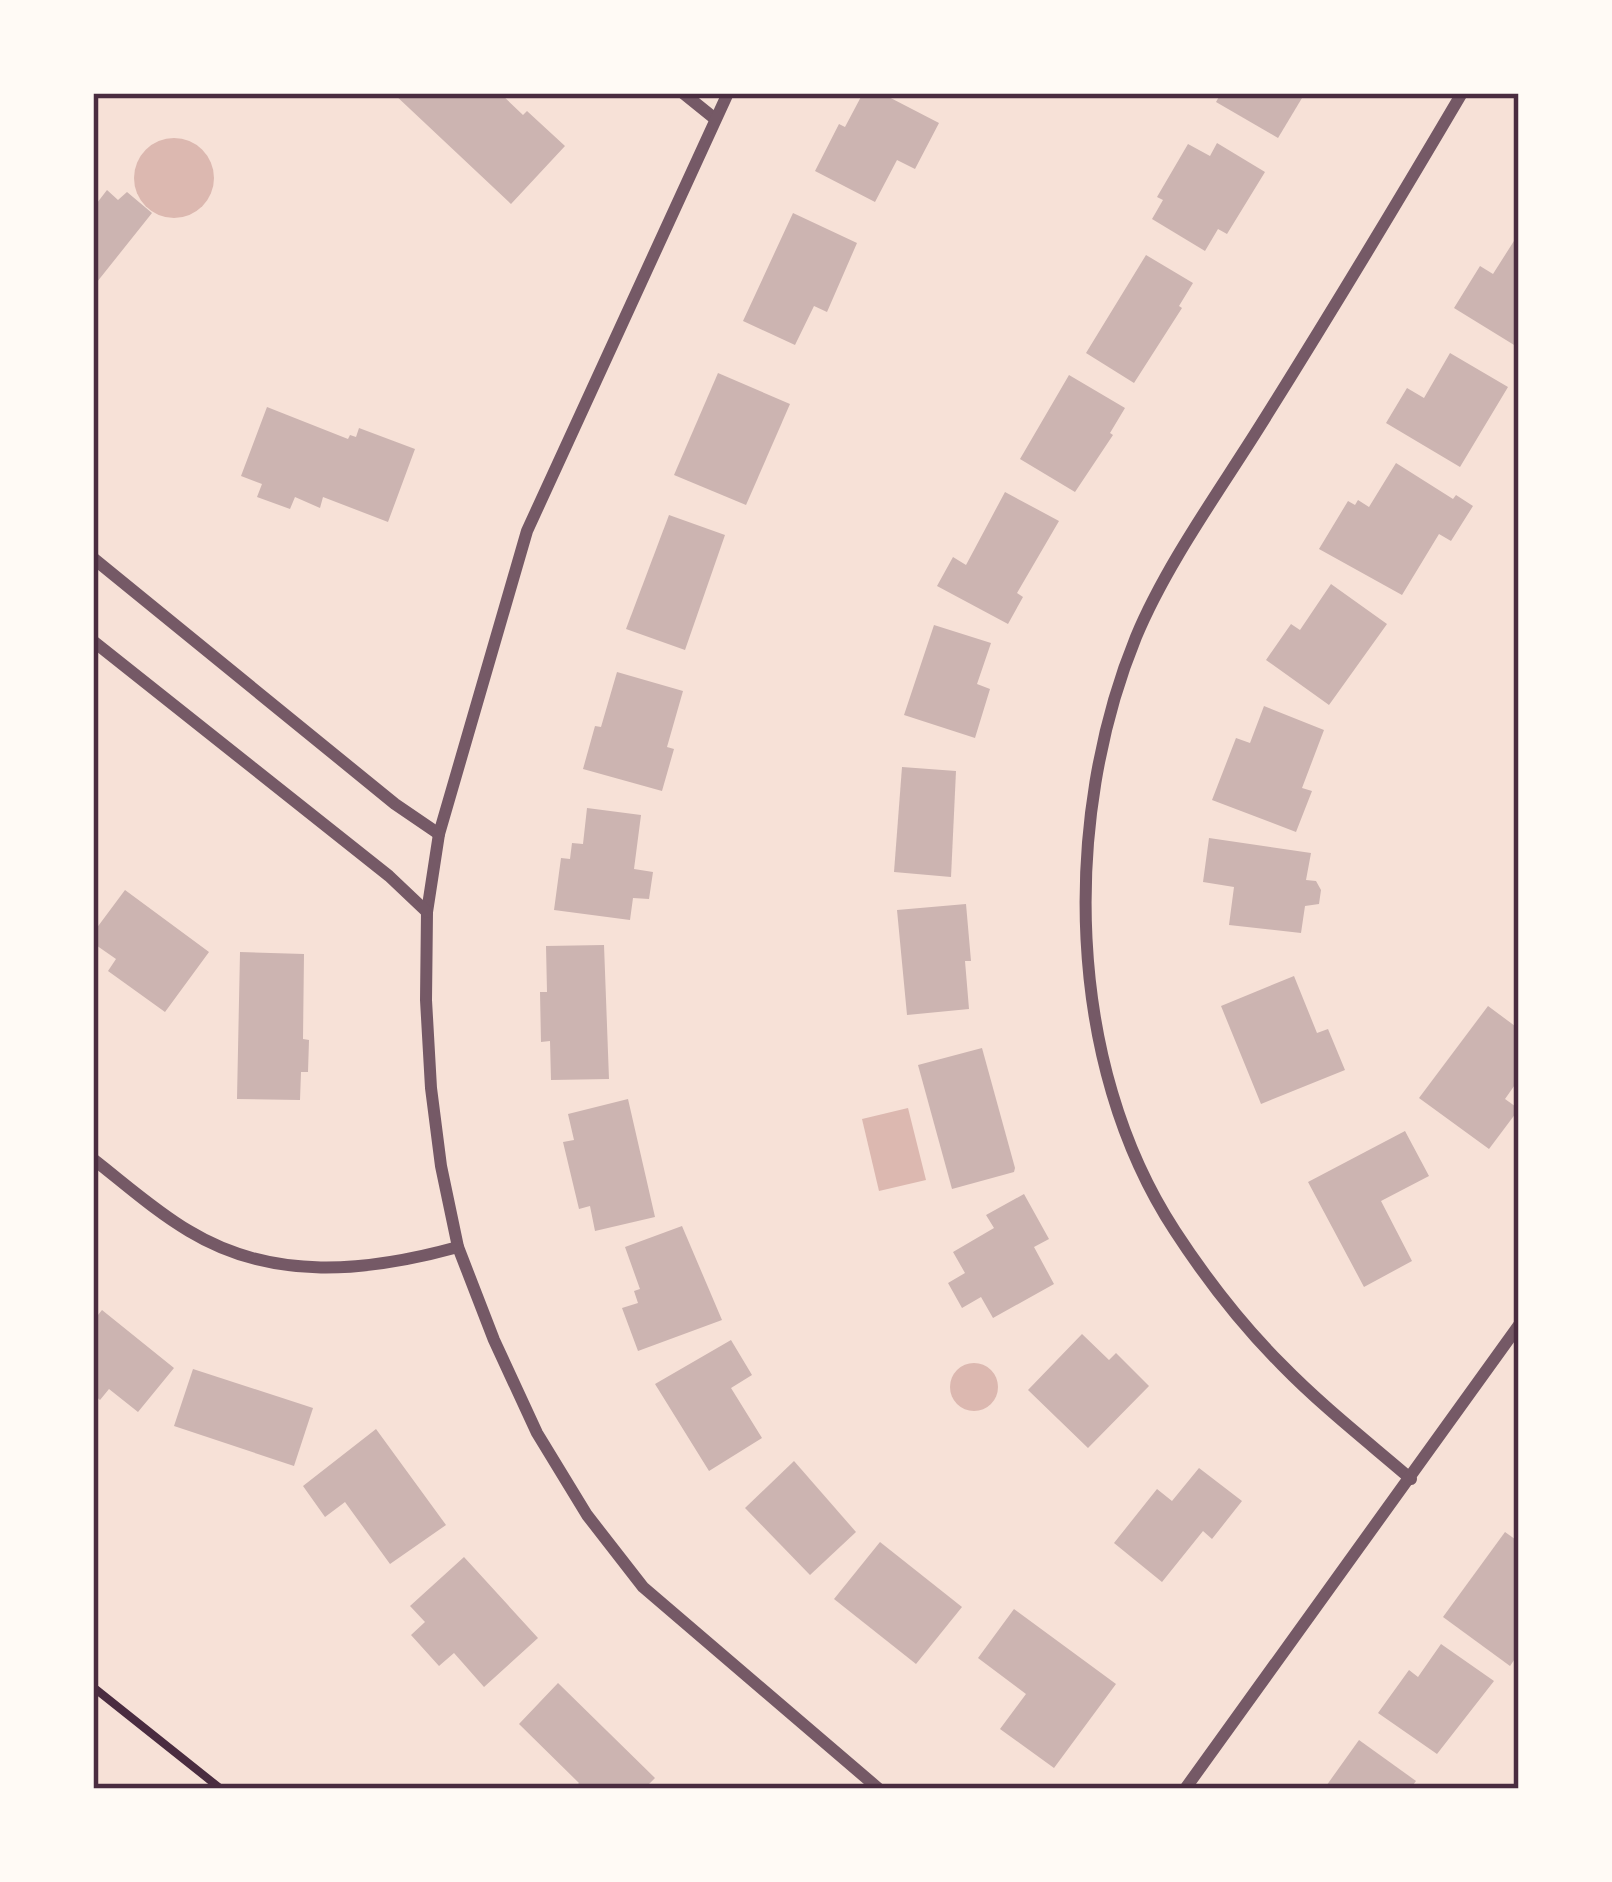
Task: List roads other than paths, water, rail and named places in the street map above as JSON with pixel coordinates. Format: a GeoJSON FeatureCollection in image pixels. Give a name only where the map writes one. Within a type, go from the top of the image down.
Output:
{"type":"FeatureCollection","features":[{"type":"Feature","properties":{"kind":"street"},"geometry":{"type":"LineString","coordinates":[[683,93],[714,118]]}},
{"type":"Feature","properties":{"kind":"street"},"geometry":{"type":"LineString","coordinates":[[728,93],[527,531],[439,834],[427,912],[431,1088],[458,1247],[537,1433],[586,1515],[643,1587],[879,1789]]}},
{"type":"Feature","properties":{"kind":"street"},"geometry":{"type":"LineString","coordinates":[[1411,1479],[1282,1365],[1174,1229],[1138,1159],[1111,1084],[1093,996],[1084,921],[1086,835],[1102,736],[1137,634],[1462,93]]}},
{"type":"Feature","properties":{"kind":"street"},"geometry":{"type":"LineString","coordinates":[[93,558],[394,804],[439,834]]}},
{"type":"Feature","properties":{"kind":"street"},"geometry":{"type":"LineString","coordinates":[[93,641],[389,876],[427,912]]}},
{"type":"Feature","properties":{"kind":"street"},"geometry":{"type":"LineString","coordinates":[[93,1159],[192,1233],[247,1257],[299,1268],[344,1268],[409,1261],[458,1247]]}},
{"type":"Feature","properties":{"kind":"street"},"geometry":{"type":"LineString","coordinates":[[1185,1789],[1519,1324]]}}]}
